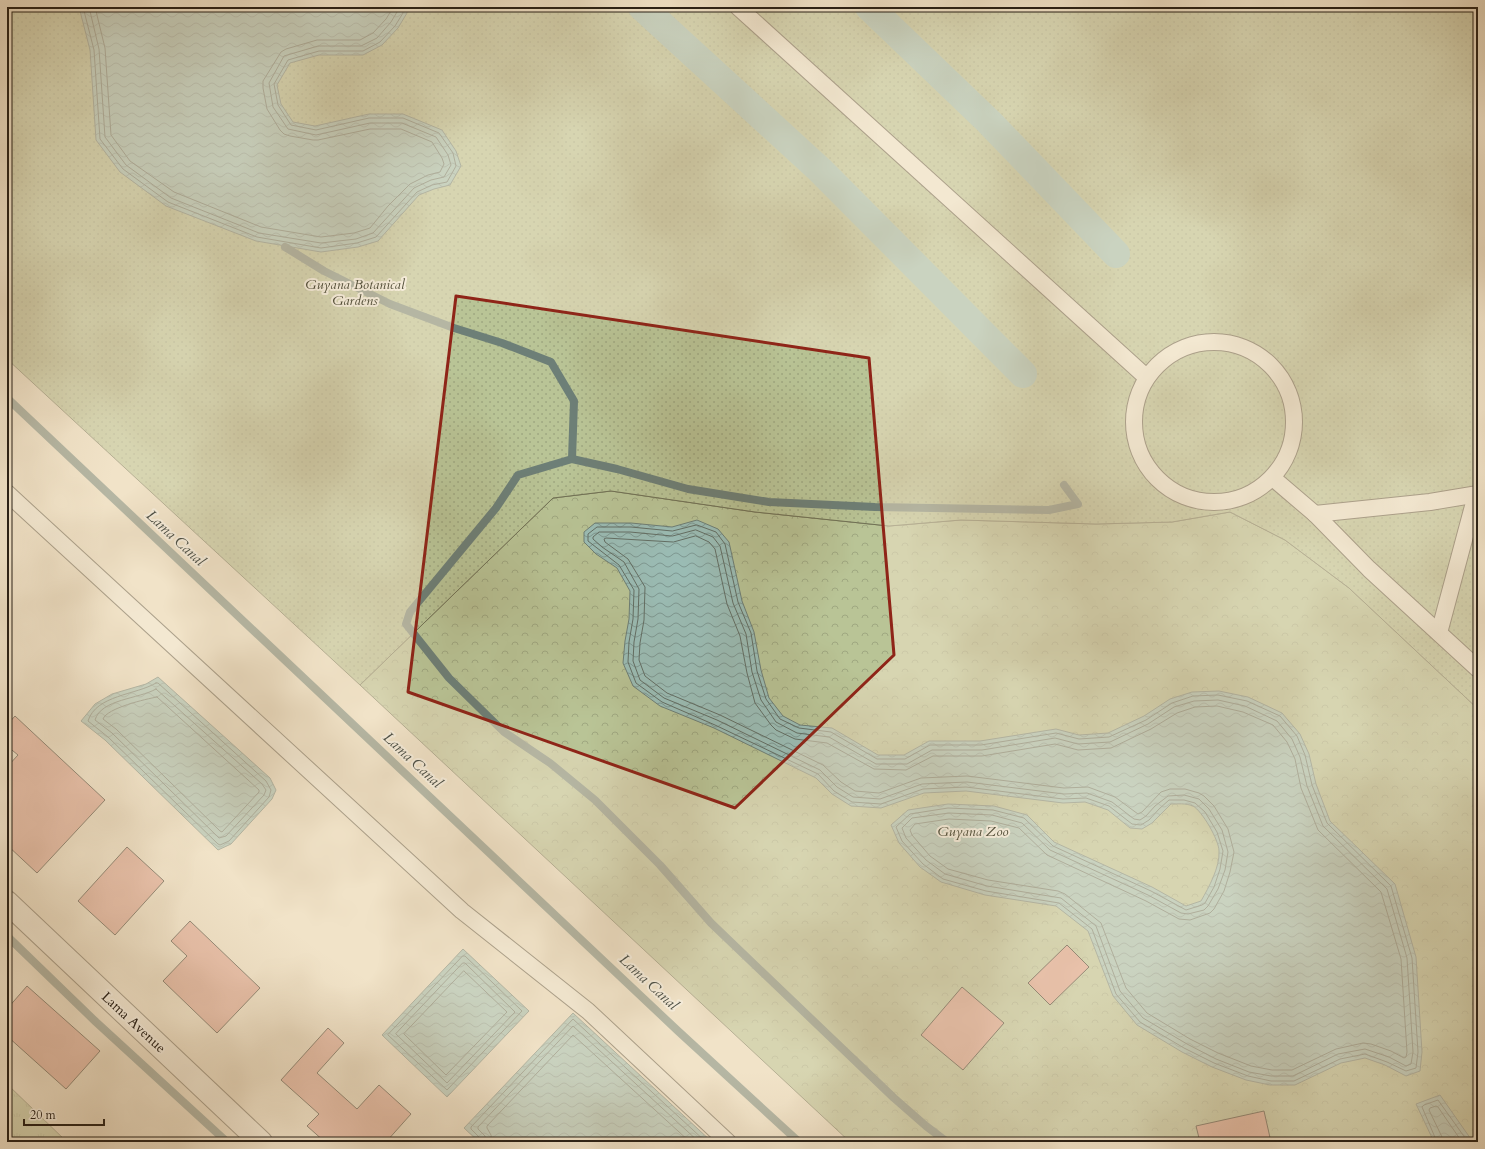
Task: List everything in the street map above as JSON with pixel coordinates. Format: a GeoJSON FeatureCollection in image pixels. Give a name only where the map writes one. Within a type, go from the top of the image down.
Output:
{"type":"FeatureCollection","features":[{"type":"Feature","properties":{"kind":"street","name":"Lama Avenue"},"geometry":{"type":"LineString","coordinates":[[7,902],[261,1142]]}},
{"type":"Feature","properties":{"kind":"lane"},"geometry":{"type":"LineString","coordinates":[[738,7],[1145,376]]}},
{"type":"Feature","properties":{"kind":"lane"},"geometry":{"type":"LineString","coordinates":[[1188,342],[1242,343],[1275,369],[1285,377],[1297,430],[1274,479],[1232,503],[1184,498],[1146,468],[1131,422],[1145,376],[1188,342]]}},
{"type":"Feature","properties":{"kind":"lane"},"geometry":{"type":"LineString","coordinates":[[1274,479],[1315,514],[1369,569],[1478,669]]}},
{"type":"Feature","properties":{"kind":"lane"},"geometry":{"type":"LineString","coordinates":[[7,493],[462,911],[588,1010],[728,1142]]}},
{"type":"Feature","properties":{"kind":"lane"},"geometry":{"type":"LineString","coordinates":[[1315,514],[1430,502],[1477,494],[1439,633]]}},
{"type":"Feature","properties":{"kind":"highlighted area"},"geometry":{"type":"Polygon","coordinates":[[[456,296],[869,358],[894,655],[735,808],[408,692],[456,296]]]}},
{"type":"Feature","properties":{"kind":"green space","name":"Guyana Botanical Gardens"},"geometry":{"type":"Polygon","coordinates":[[[7,7],[1478,7],[1478,709],[1349,588],[1285,540],[1230,512],[1172,522],[1096,524],[961,520],[889,526],[755,512],[611,491],[553,498],[360,685],[7,359],[7,7]]]}},
{"type":"Feature","properties":{"kind":"green space","name":"Guyana Zoo"},"geometry":{"type":"Polygon","coordinates":[[[611,491],[755,512],[889,526],[961,520],[1096,524],[1172,522],[1230,512],[1285,540],[1349,588],[1478,709],[1478,1142],[850,1142],[360,685],[553,498],[611,491]]]}},
{"type":"Feature","properties":{"kind":"green space"},"geometry":{"type":"Polygon","coordinates":[[[7,1084],[67,1142],[7,1142],[7,1084]]]}},
{"type":"Feature","properties":{"kind":"water"},"geometry":{"type":"Polygon","coordinates":[[[79,7],[406,7],[407,13],[398,28],[382,45],[363,55],[319,55],[290,63],[277,85],[281,104],[293,122],[315,126],[369,114],[403,114],[442,130],[456,151],[461,166],[450,185],[419,195],[378,241],[358,247],[321,252],[256,241],[166,206],[120,172],[96,140],[90,50],[79,7]]]}},
{"type":"Feature","properties":{"kind":"water"},"geometry":{"type":"Polygon","coordinates":[[[697,520],[718,529],[729,542],[742,601],[754,632],[761,670],[769,698],[783,716],[800,725],[832,728],[878,755],[904,755],[929,741],[980,741],[1056,729],[1079,735],[1108,733],[1144,716],[1170,699],[1192,692],[1219,691],[1248,697],[1282,713],[1300,734],[1309,754],[1316,784],[1330,821],[1395,884],[1416,957],[1422,1052],[1420,1071],[1406,1076],[1385,1065],[1365,1058],[1341,1063],[1295,1085],[1270,1085],[1246,1080],[1212,1067],[1182,1052],[1137,1025],[1113,996],[1088,931],[1056,906],[985,895],[941,882],[920,867],[899,843],[891,825],[908,810],[948,804],[994,806],[1027,815],[1054,842],[1152,887],[1186,906],[1201,901],[1213,877],[1219,857],[1218,846],[1213,833],[1201,814],[1193,806],[1171,804],[1152,823],[1142,829],[1130,828],[1108,810],[1085,802],[1063,803],[966,791],[924,793],[881,808],[851,806],[832,794],[816,778],[714,728],[660,706],[633,686],[623,663],[629,619],[630,591],[617,568],[596,554],[584,542],[584,532],[595,523],[631,523],[672,527],[697,520]]]}},
{"type":"Feature","properties":{"kind":"water"},"geometry":{"type":"Polygon","coordinates":[[[158,677],[270,778],[276,790],[272,799],[231,844],[218,850],[105,740],[81,721],[95,704],[112,694],[146,684],[158,677]]]}},
{"type":"Feature","properties":{"kind":"water"},"geometry":{"type":"Polygon","coordinates":[[[463,949],[529,1011],[447,1097],[382,1035],[463,949]]]}},
{"type":"Feature","properties":{"kind":"water"},"geometry":{"type":"Polygon","coordinates":[[[573,1013],[712,1142],[479,1142],[464,1128],[573,1013]]]}},
{"type":"Feature","properties":{"kind":"water"},"geometry":{"type":"Polygon","coordinates":[[[1440,1095],[1473,1142],[1434,1142],[1416,1104],[1440,1095]]]}},
{"type":"Feature","properties":{"kind":"building"},"geometry":{"type":"Polygon","coordinates":[[[15,716],[105,800],[37,873],[7,845],[7,767],[18,755],[7,746],[7,725],[15,716]]]}},
{"type":"Feature","properties":{"kind":"building"},"geometry":{"type":"Polygon","coordinates":[[[127,847],[164,881],[115,935],[78,901],[127,847]]]}},
{"type":"Feature","properties":{"kind":"building"},"geometry":{"type":"Polygon","coordinates":[[[190,921],[260,988],[217,1033],[163,981],[187,956],[171,941],[190,921]]]}},
{"type":"Feature","properties":{"kind":"building"},"geometry":{"type":"Polygon","coordinates":[[[1067,945],[1089,967],[1050,1005],[1028,983],[1067,945]]]}},
{"type":"Feature","properties":{"kind":"building"},"geometry":{"type":"Polygon","coordinates":[[[27,986],[100,1051],[66,1089],[7,1036],[7,1009],[27,986]]]}},
{"type":"Feature","properties":{"kind":"building"},"geometry":{"type":"Polygon","coordinates":[[[962,987],[1004,1023],[963,1070],[921,1035],[962,987]]]}},
{"type":"Feature","properties":{"kind":"building"},"geometry":{"type":"Polygon","coordinates":[[[328,1028],[344,1043],[317,1073],[357,1109],[379,1085],[411,1114],[386,1142],[325,1142],[307,1126],[319,1114],[281,1080],[328,1028]]]}},
{"type":"Feature","properties":{"kind":"building"},"geometry":{"type":"Polygon","coordinates":[[[1264,1111],[1271,1142],[1200,1142],[1196,1126],[1264,1111]]]}},
{"type":"Feature","properties":{"kind":"waterway"},"geometry":{"type":"LineString","coordinates":[[642,7],[820,170],[1023,374]]}},
{"type":"Feature","properties":{"kind":"waterway"},"geometry":{"type":"LineString","coordinates":[[869,7],[989,122],[1116,254]]}},
{"type":"Feature","properties":{"kind":"waterway"},"geometry":{"type":"LineString","coordinates":[[285,247],[324,271],[390,304],[454,328],[502,343],[551,362],[574,401],[572,459]]}},
{"type":"Feature","properties":{"kind":"waterway","name":"Lama Canal"},"geometry":{"type":"LineString","coordinates":[[7,398],[678,1031],[799,1142]]}},
{"type":"Feature","properties":{"kind":"waterway"},"geometry":{"type":"LineString","coordinates":[[947,1142],[894,1098],[711,923],[660,865],[595,800],[550,763],[504,732],[449,678],[406,624],[410,612],[496,508],[518,475],[572,459],[617,469],[688,489],[769,502],[875,507],[1049,510],[1078,504],[1064,485]]}},
{"type":"Feature","properties":{"kind":"waterway"},"geometry":{"type":"LineString","coordinates":[[7,936],[96,1022],[227,1142]]}}]}
